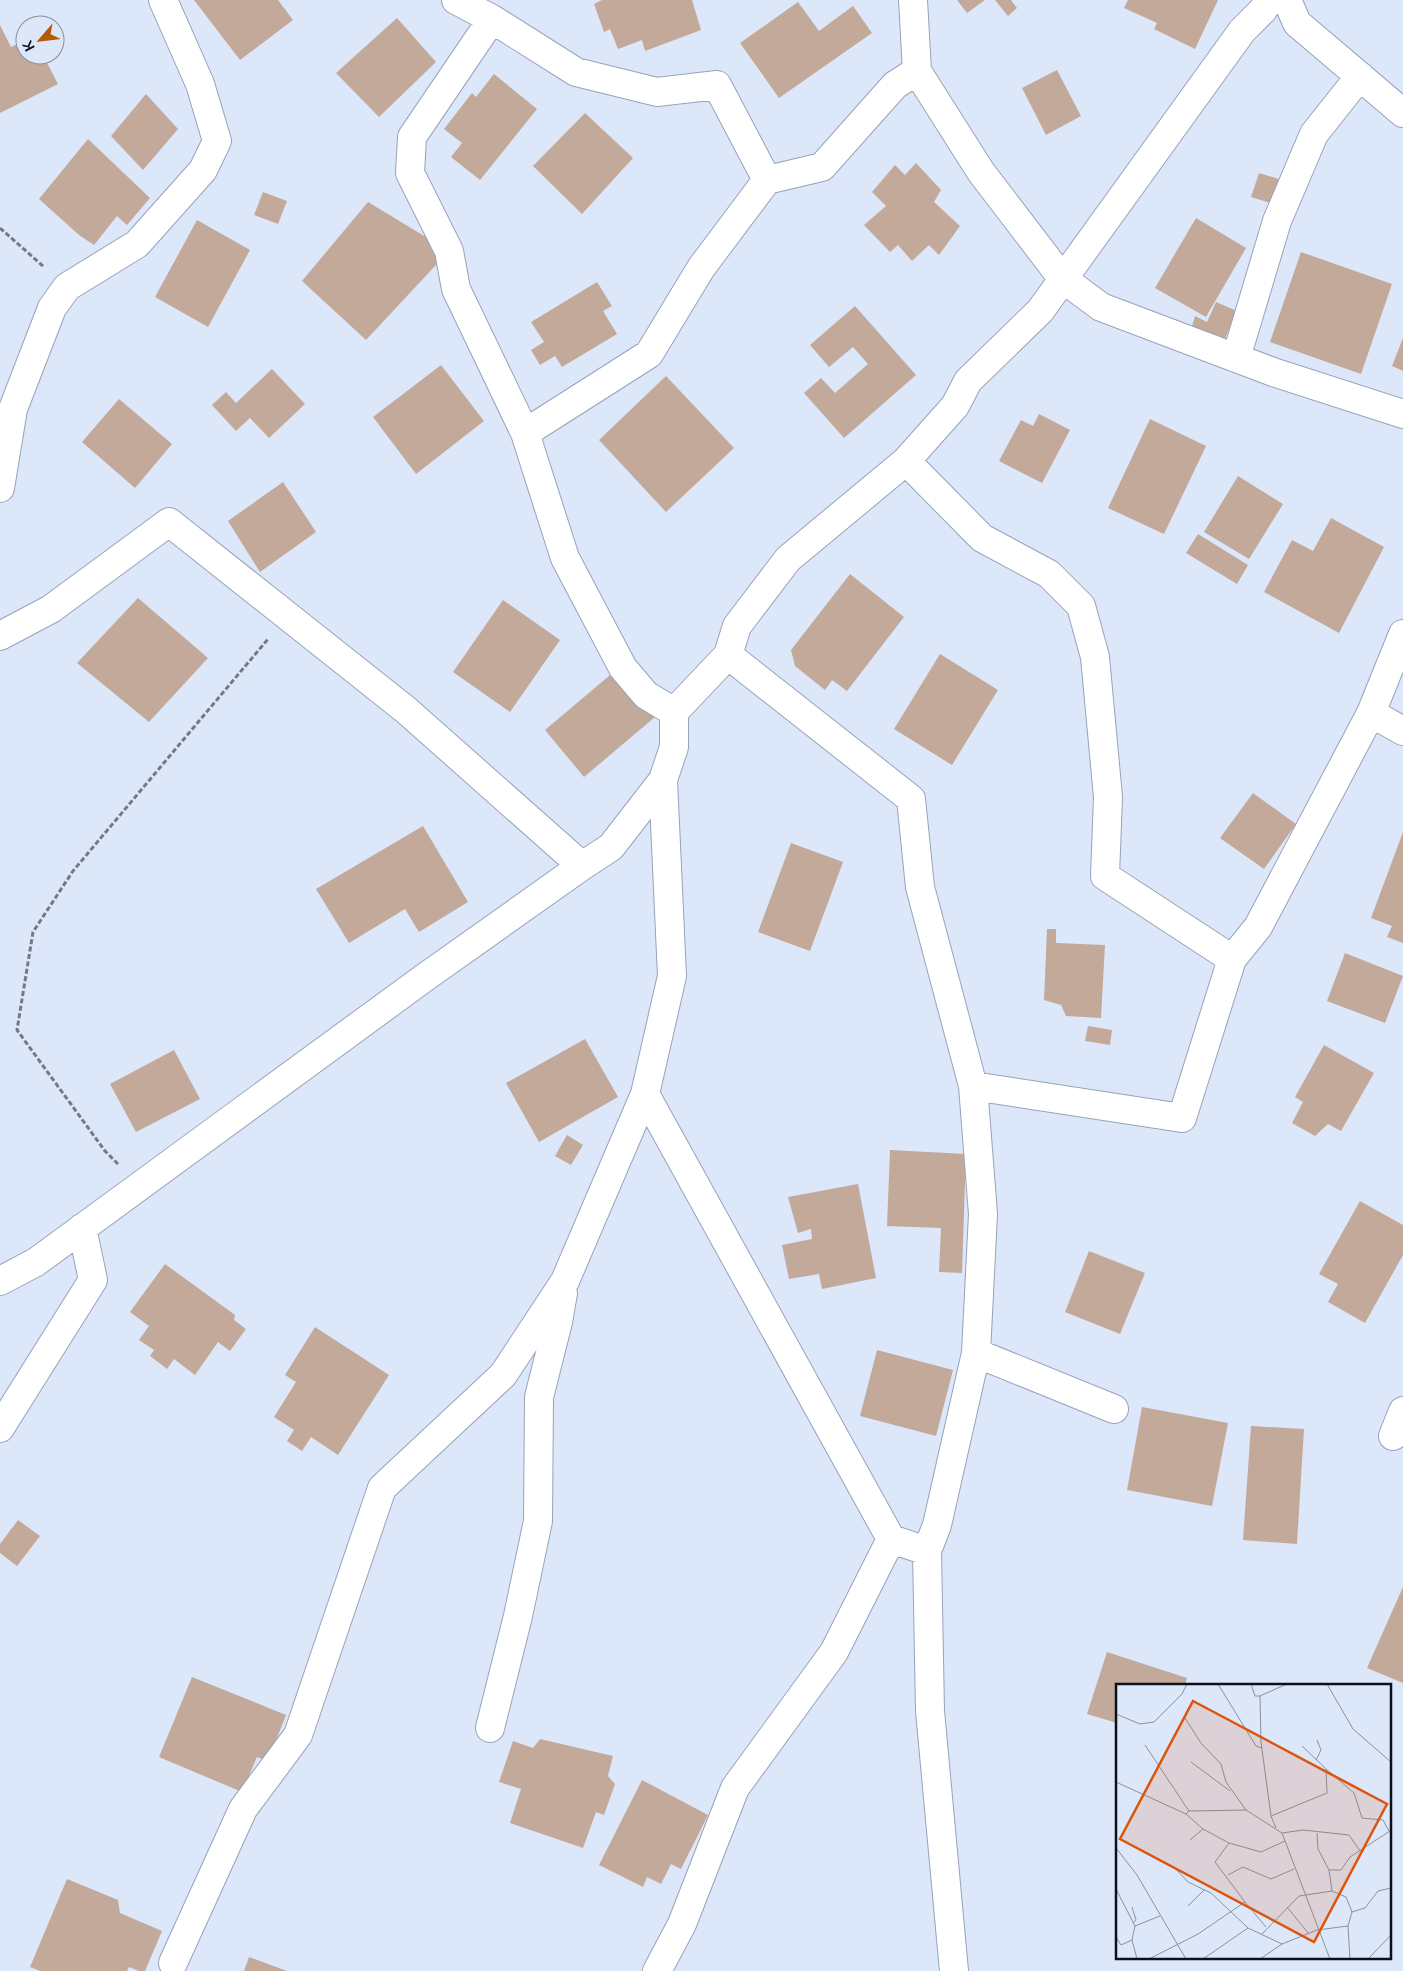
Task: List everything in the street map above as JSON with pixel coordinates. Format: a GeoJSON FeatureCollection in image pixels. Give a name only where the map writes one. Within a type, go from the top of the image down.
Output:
{"type":"FeatureCollection","features":[{"type":"Feature","properties":{"kind":"street"},"geometry":{"type":"LineString","coordinates":[[0,488],[13,409],[52,308],[67,287],[137,244],[203,170],[217,141],[200,84],[163,0]]}},
{"type":"Feature","properties":{"kind":"street"},"geometry":{"type":"LineString","coordinates":[[456,0],[492,19],[576,72],[656,92],[717,85],[767,180]]}},
{"type":"Feature","properties":{"kind":"street"},"geometry":{"type":"LineString","coordinates":[[913,0],[917,71],[982,172],[1062,278],[1101,307],[1273,372],[1403,414]]}},
{"type":"Feature","properties":{"kind":"street"},"geometry":{"type":"LineString","coordinates":[[0,1281],[36,1262],[424,978],[611,847],[663,780],[674,747],[674,712],[728,654],[737,626],[788,559],[906,462],[955,406],[968,381],[1040,311],[1242,31],[1263,10],[1269,0]]}},
{"type":"Feature","properties":{"kind":"street"},"geometry":{"type":"LineString","coordinates":[[1287,0],[1297,23],[1403,113]]}},
{"type":"Feature","properties":{"kind":"street"},"geometry":{"type":"LineString","coordinates":[[492,19],[412,138],[410,173],[449,251],[456,289],[525,433],[565,558],[623,668],[646,695],[674,712]]}},
{"type":"Feature","properties":{"kind":"street"},"geometry":{"type":"LineString","coordinates":[[525,433],[649,354],[701,268],[767,180],[822,167],[895,85],[917,71]]}},
{"type":"Feature","properties":{"kind":"street"},"geometry":{"type":"LineString","coordinates":[[1236,358],[1277,221],[1314,134],[1360,76]]}},
{"type":"Feature","properties":{"kind":"street"},"geometry":{"type":"LineString","coordinates":[[906,462],[982,538],[1049,574],[1081,606],[1095,657],[1108,797],[1105,876],[1232,959]]}},
{"type":"Feature","properties":{"kind":"street"},"geometry":{"type":"LineString","coordinates":[[0,636],[51,609],[169,522],[406,710],[582,866]]}},
{"type":"Feature","properties":{"kind":"street"},"geometry":{"type":"LineString","coordinates":[[974,1086],[1182,1118],[1232,959],[1258,927],[1371,713],[1403,634]]}},
{"type":"Feature","properties":{"kind":"street"},"geometry":{"type":"LineString","coordinates":[[728,654],[910,799],[920,887],[974,1086],[983,1214],[976,1353],[937,1525],[927,1551],[930,1711],[954,1971]]}},
{"type":"Feature","properties":{"kind":"street"},"geometry":{"type":"LineString","coordinates":[[1371,713],[1403,731]]}},
{"type":"Feature","properties":{"kind":"street"},"geometry":{"type":"LineString","coordinates":[[173,1963],[243,1808],[298,1735],[382,1488],[503,1375],[565,1281],[645,1094],[672,976],[663,780]]}},
{"type":"Feature","properties":{"kind":"street"},"geometry":{"type":"LineString","coordinates":[[645,1094],[891,1539],[927,1551]]}},
{"type":"Feature","properties":{"kind":"street"},"geometry":{"type":"LineString","coordinates":[[0,1428],[93,1280],[82,1228]]}},
{"type":"Feature","properties":{"kind":"street"},"geometry":{"type":"LineString","coordinates":[[490,1728],[518,1616],[538,1521],[539,1397],[558,1322],[565,1281]]}},
{"type":"Feature","properties":{"kind":"street"},"geometry":{"type":"LineString","coordinates":[[976,1353],[1114,1409]]}},
{"type":"Feature","properties":{"kind":"street"},"geometry":{"type":"LineString","coordinates":[[658,1971],[682,1924],[735,1788],[834,1652],[891,1539]]}},
{"type":"Feature","properties":{"kind":"path"},"geometry":{"type":"LineString","coordinates":[[0,228],[67,287]]}},
{"type":"Feature","properties":{"kind":"path"},"geometry":{"type":"LineString","coordinates":[[141,1185],[105,1151],[17,1030],[32,932],[73,871],[287,616]]}},
{"type":"Feature","properties":{"kind":"building"},"geometry":{"type":"Polygon","coordinates":[[[194,0],[278,0],[293,20],[240,60],[194,0]]]}},
{"type":"Feature","properties":{"kind":"building"},"geometry":{"type":"Polygon","coordinates":[[[602,0],[692,0],[701,30],[645,51],[642,40],[618,49],[610,29],[604,32],[594,4],[602,0]]]}},
{"type":"Feature","properties":{"kind":"building"},"geometry":{"type":"Polygon","coordinates":[[[957,0],[985,0],[967,13],[957,0]]]}},
{"type":"Feature","properties":{"kind":"building"},"geometry":{"type":"Polygon","coordinates":[[[995,0],[1011,0],[1017,8],[1008,16],[995,0]]]}},
{"type":"Feature","properties":{"kind":"building"},"geometry":{"type":"Polygon","coordinates":[[[1128,0],[1218,0],[1195,49],[1154,29],[1157,23],[1124,8],[1128,0]]]}},
{"type":"Feature","properties":{"kind":"building"},"geometry":{"type":"Polygon","coordinates":[[[798,2],[819,31],[853,6],[872,33],[779,98],[740,43],[798,2]]]}},
{"type":"Feature","properties":{"kind":"building"},"geometry":{"type":"Polygon","coordinates":[[[397,18],[436,62],[379,117],[336,73],[397,18]]]}},
{"type":"Feature","properties":{"kind":"building"},"geometry":{"type":"Polygon","coordinates":[[[0,25],[11,47],[15,45],[15,65],[48,65],[58,84],[0,113],[0,25]]]}},
{"type":"Feature","properties":{"kind":"building"},"geometry":{"type":"Polygon","coordinates":[[[1057,70],[1081,116],[1046,135],[1022,88],[1057,70]]]}},
{"type":"Feature","properties":{"kind":"building"},"geometry":{"type":"Polygon","coordinates":[[[494,74],[537,109],[480,180],[451,157],[462,143],[444,129],[472,93],[476,97],[494,74]]]}},
{"type":"Feature","properties":{"kind":"building"},"geometry":{"type":"Polygon","coordinates":[[[146,94],[178,129],[143,170],[111,136],[146,94]]]}},
{"type":"Feature","properties":{"kind":"building"},"geometry":{"type":"Polygon","coordinates":[[[585,113],[633,158],[582,214],[533,166],[585,113]]]}},
{"type":"Feature","properties":{"kind":"building"},"geometry":{"type":"Polygon","coordinates":[[[88,139],[150,198],[127,225],[117,216],[94,245],[79,235],[39,199],[88,139]]]}},
{"type":"Feature","properties":{"kind":"building"},"geometry":{"type":"Polygon","coordinates":[[[916,163],[941,190],[934,202],[960,226],[939,255],[929,245],[912,261],[898,245],[890,252],[864,225],[886,206],[872,192],[895,165],[905,175],[916,163]]]}},
{"type":"Feature","properties":{"kind":"building"},"geometry":{"type":"Polygon","coordinates":[[[1259,173],[1282,180],[1274,204],[1251,197],[1259,173]]]}},
{"type":"Feature","properties":{"kind":"building"},"geometry":{"type":"Polygon","coordinates":[[[263,192],[287,201],[278,224],[254,215],[263,192]]]}},
{"type":"Feature","properties":{"kind":"building"},"geometry":{"type":"Polygon","coordinates":[[[368,202],[449,251],[366,340],[302,281],[368,202]]]}},
{"type":"Feature","properties":{"kind":"building"},"geometry":{"type":"Polygon","coordinates":[[[1196,218],[1246,248],[1206,317],[1155,288],[1196,218]]]}},
{"type":"Feature","properties":{"kind":"building"},"geometry":{"type":"Polygon","coordinates":[[[197,220],[250,250],[208,327],[155,297],[197,220]]]}},
{"type":"Feature","properties":{"kind":"building"},"geometry":{"type":"Polygon","coordinates":[[[1301,252],[1392,284],[1361,374],[1270,342],[1301,252]]]}},
{"type":"Feature","properties":{"kind":"building"},"geometry":{"type":"Polygon","coordinates":[[[597,282],[612,306],[603,311],[617,334],[562,367],[555,356],[540,365],[531,350],[544,342],[531,322],[597,282]]]}},
{"type":"Feature","properties":{"kind":"building"},"geometry":{"type":"Polygon","coordinates":[[[1216,302],[1237,311],[1224,341],[1192,326],[1195,316],[1207,322],[1216,302]]]}},
{"type":"Feature","properties":{"kind":"building"},"geometry":{"type":"Polygon","coordinates":[[[855,306],[916,375],[844,438],[804,393],[821,378],[835,393],[868,364],[853,347],[829,367],[810,345],[855,306]]]}},
{"type":"Feature","properties":{"kind":"building"},"geometry":{"type":"Polygon","coordinates":[[[1403,338],[1403,371],[1392,366],[1403,338]]]}},
{"type":"Feature","properties":{"kind":"building"},"geometry":{"type":"Polygon","coordinates":[[[441,365],[484,421],[416,474],[373,417],[441,365]]]}},
{"type":"Feature","properties":{"kind":"building"},"geometry":{"type":"Polygon","coordinates":[[[272,369],[305,404],[269,438],[250,418],[236,431],[212,405],[226,392],[236,403],[272,369]]]}},
{"type":"Feature","properties":{"kind":"building"},"geometry":{"type":"Polygon","coordinates":[[[666,376],[734,448],[666,512],[599,440],[666,376]]]}},
{"type":"Feature","properties":{"kind":"building"},"geometry":{"type":"Polygon","coordinates":[[[119,399],[172,444],[135,488],[82,442],[119,399]]]}},
{"type":"Feature","properties":{"kind":"building"},"geometry":{"type":"Polygon","coordinates":[[[1039,414],[1070,430],[1042,483],[999,461],[1021,420],[1033,426],[1039,414]]]}},
{"type":"Feature","properties":{"kind":"building"},"geometry":{"type":"Polygon","coordinates":[[[1150,419],[1206,446],[1164,534],[1108,508],[1150,419]]]}},
{"type":"Feature","properties":{"kind":"building"},"geometry":{"type":"Polygon","coordinates":[[[1238,476],[1283,504],[1249,559],[1204,532],[1238,476]]]}},
{"type":"Feature","properties":{"kind":"building"},"geometry":{"type":"Polygon","coordinates":[[[283,482],[316,532],[260,572],[228,521],[283,482]]]}},
{"type":"Feature","properties":{"kind":"building"},"geometry":{"type":"Polygon","coordinates":[[[1331,518],[1384,547],[1339,633],[1264,592],[1292,540],[1313,551],[1331,518]]]}},
{"type":"Feature","properties":{"kind":"building"},"geometry":{"type":"Polygon","coordinates":[[[1198,534],[1248,565],[1237,584],[1186,553],[1198,534]]]}},
{"type":"Feature","properties":{"kind":"building"},"geometry":{"type":"Polygon","coordinates":[[[850,574],[904,617],[847,691],[832,680],[825,690],[795,666],[791,650],[850,574]]]}},
{"type":"Feature","properties":{"kind":"building"},"geometry":{"type":"Polygon","coordinates":[[[138,598],[208,658],[149,722],[77,663],[138,598]]]}},
{"type":"Feature","properties":{"kind":"building"},"geometry":{"type":"Polygon","coordinates":[[[503,600],[560,640],[510,712],[453,672],[503,600]]]}},
{"type":"Feature","properties":{"kind":"building"},"geometry":{"type":"Polygon","coordinates":[[[940,654],[998,690],[952,765],[894,729],[940,654]]]}},
{"type":"Feature","properties":{"kind":"building"},"geometry":{"type":"Polygon","coordinates":[[[616,670],[655,717],[584,777],[545,730],[616,670]]]}},
{"type":"Feature","properties":{"kind":"building"},"geometry":{"type":"Polygon","coordinates":[[[1253,793],[1296,824],[1264,869],[1220,838],[1253,793]]]}},
{"type":"Feature","properties":{"kind":"building"},"geometry":{"type":"Polygon","coordinates":[[[423,826],[468,902],[419,932],[405,909],[349,943],[316,889],[423,826]]]}},
{"type":"Feature","properties":{"kind":"building"},"geometry":{"type":"Polygon","coordinates":[[[1403,832],[1403,943],[1387,937],[1392,926],[1371,918],[1403,832]]]}},
{"type":"Feature","properties":{"kind":"building"},"geometry":{"type":"Polygon","coordinates":[[[791,843],[843,862],[810,951],[758,932],[791,843]]]}},
{"type":"Feature","properties":{"kind":"building"},"geometry":{"type":"Polygon","coordinates":[[[1047,929],[1056,929],[1056,943],[1105,945],[1101,1018],[1066,1016],[1061,1005],[1044,1000],[1047,929]]]}},
{"type":"Feature","properties":{"kind":"building"},"geometry":{"type":"Polygon","coordinates":[[[1345,953],[1403,976],[1385,1023],[1327,1001],[1345,953]]]}},
{"type":"Feature","properties":{"kind":"building"},"geometry":{"type":"Polygon","coordinates":[[[1088,1026],[1112,1030],[1110,1045],[1085,1041],[1088,1026]]]}},
{"type":"Feature","properties":{"kind":"building"},"geometry":{"type":"Polygon","coordinates":[[[585,1039],[618,1097],[539,1142],[506,1083],[585,1039]]]}},
{"type":"Feature","properties":{"kind":"building"},"geometry":{"type":"Polygon","coordinates":[[[1324,1045],[1374,1073],[1341,1131],[1328,1124],[1315,1136],[1292,1123],[1303,1102],[1295,1097],[1324,1045]]]}},
{"type":"Feature","properties":{"kind":"building"},"geometry":{"type":"Polygon","coordinates":[[[174,1050],[200,1099],[136,1132],[110,1084],[174,1050]]]}},
{"type":"Feature","properties":{"kind":"building"},"geometry":{"type":"Polygon","coordinates":[[[567,1135],[583,1145],[571,1165],[555,1156],[567,1135]]]}},
{"type":"Feature","properties":{"kind":"building"},"geometry":{"type":"Polygon","coordinates":[[[890,1150],[966,1154],[962,1273],[939,1272],[941,1228],[887,1226],[890,1150]]]}},
{"type":"Feature","properties":{"kind":"building"},"geometry":{"type":"Polygon","coordinates":[[[858,1184],[876,1278],[822,1289],[819,1274],[789,1279],[782,1245],[812,1239],[811,1229],[798,1233],[788,1197],[858,1184]]]}},
{"type":"Feature","properties":{"kind":"building"},"geometry":{"type":"Polygon","coordinates":[[[1360,1201],[1403,1225],[1403,1255],[1365,1323],[1328,1302],[1338,1284],[1319,1274],[1360,1201]]]}},
{"type":"Feature","properties":{"kind":"building"},"geometry":{"type":"Polygon","coordinates":[[[1089,1251],[1145,1273],[1120,1334],[1065,1312],[1089,1251]]]}},
{"type":"Feature","properties":{"kind":"building"},"geometry":{"type":"Polygon","coordinates":[[[165,1264],[235,1315],[234,1320],[246,1329],[230,1351],[218,1342],[195,1375],[174,1359],[167,1369],[150,1356],[154,1350],[139,1340],[149,1326],[130,1312],[165,1264]]]}},
{"type":"Feature","properties":{"kind":"building"},"geometry":{"type":"Polygon","coordinates":[[[315,1327],[389,1375],[338,1455],[311,1437],[302,1451],[287,1441],[294,1430],[274,1417],[296,1382],[285,1375],[315,1327]]]}},
{"type":"Feature","properties":{"kind":"building"},"geometry":{"type":"Polygon","coordinates":[[[877,1350],[953,1370],[936,1436],[860,1416],[877,1350]]]}},
{"type":"Feature","properties":{"kind":"building"},"geometry":{"type":"Polygon","coordinates":[[[1142,1407],[1228,1423],[1212,1506],[1127,1490],[1142,1407]]]}},
{"type":"Feature","properties":{"kind":"building"},"geometry":{"type":"Polygon","coordinates":[[[1251,1426],[1304,1429],[1297,1544],[1243,1540],[1251,1426]]]}},
{"type":"Feature","properties":{"kind":"building"},"geometry":{"type":"Polygon","coordinates":[[[18,1520],[40,1536],[17,1566],[0,1553],[0,1544],[18,1520]]]}},
{"type":"Feature","properties":{"kind":"building"},"geometry":{"type":"Polygon","coordinates":[[[1403,1587],[1403,1683],[1367,1668],[1403,1587]]]}},
{"type":"Feature","properties":{"kind":"building"},"geometry":{"type":"Polygon","coordinates":[[[1107,1652],[1187,1678],[1185,1684],[1116,1684],[1116,1723],[1087,1714],[1107,1652]]]}},
{"type":"Feature","properties":{"kind":"building"},"geometry":{"type":"Polygon","coordinates":[[[192,1677],[286,1715],[268,1761],[257,1757],[242,1792],[159,1757],[192,1677]]]}},
{"type":"Feature","properties":{"kind":"building"},"geometry":{"type":"Polygon","coordinates":[[[540,1739],[613,1756],[608,1776],[615,1784],[604,1815],[596,1812],[583,1848],[510,1823],[521,1789],[499,1782],[513,1741],[533,1748],[540,1739]]]}},
{"type":"Feature","properties":{"kind":"building"},"geometry":{"type":"Polygon","coordinates":[[[642,1780],[708,1815],[681,1869],[671,1864],[661,1884],[647,1877],[643,1887],[599,1865],[642,1780]]]}},
{"type":"Feature","properties":{"kind":"building"},"geometry":{"type":"Polygon","coordinates":[[[67,1879],[118,1900],[120,1913],[162,1931],[145,1971],[129,1967],[127,1971],[40,1971],[30,1967],[67,1879]]]}},
{"type":"Feature","properties":{"kind":"building"},"geometry":{"type":"Polygon","coordinates":[[[249,1957],[287,1971],[244,1971],[249,1957]]]}}]}
